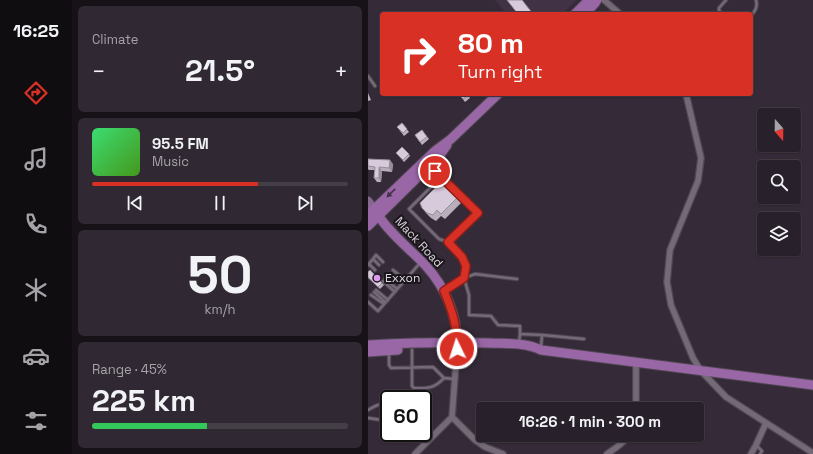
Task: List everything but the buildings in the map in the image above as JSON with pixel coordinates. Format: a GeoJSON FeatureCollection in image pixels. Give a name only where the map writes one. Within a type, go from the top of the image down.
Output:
{"type":"FeatureCollection","features":[{"type":"Feature","properties":{"kind":"main road"},"geometry":{"type":"LineString","coordinates":[[577,12],[589,0]]}},
{"type":"Feature","properties":{"kind":"main road"},"geometry":{"type":"LineString","coordinates":[[586,12],[597,0]]}},
{"type":"Feature","properties":{"kind":"main road"},"geometry":{"type":"LineString","coordinates":[[368,226],[373,213],[435,151],[451,139],[496,96]]}},
{"type":"Feature","properties":{"kind":"main road"},"geometry":{"type":"LineString","coordinates":[[373,213],[430,166],[451,139]]}},
{"type":"Feature","properties":{"kind":"main road","name":"Mack Road"},"geometry":{"type":"LineString","coordinates":[[368,201],[373,213],[421,261],[435,277],[444,291],[454,318],[457,346]]}},
{"type":"Feature","properties":{"kind":"main road"},"geometry":{"type":"LineString","coordinates":[[368,345],[519,345],[534,346],[541,350]]}},
{"type":"Feature","properties":{"kind":"main road"},"geometry":{"type":"LineString","coordinates":[[368,352],[457,346],[532,352],[541,350],[813,385]]}},
{"type":"Feature","properties":{"kind":"street"},"geometry":{"type":"LineString","coordinates":[[604,0],[618,12]]}},
{"type":"Feature","properties":{"kind":"street"},"geometry":{"type":"LineString","coordinates":[[686,96],[701,158],[698,181],[670,250],[667,282],[671,305],[693,358],[701,371],[726,397],[813,453]]}},
{"type":"Feature","properties":{"kind":"street"},"geometry":{"type":"LineString","coordinates":[[432,437],[452,417],[457,346]]}},
{"type":"Feature","properties":{"kind":"street"},"geometry":{"type":"LineString","coordinates":[[636,362],[636,402]]}},
{"type":"Feature","properties":{"kind":"street"},"geometry":{"type":"LineString","coordinates":[[452,417],[475,440],[485,447],[503,454]]}},
{"type":"Feature","properties":{"kind":"street"},"geometry":{"type":"LineString","coordinates":[[751,454],[766,423]]}},
{"type":"Feature","properties":{"kind":"street"},"geometry":{"type":"LineString","coordinates":[[415,454],[427,442]]}},
{"type":"Feature","properties":{"kind":"street"},"geometry":{"type":"LineString","coordinates":[[607,454],[623,442]]}},
{"type":"Feature","properties":{"kind":"lane"},"geometry":{"type":"LineString","coordinates":[[720,12],[719,8],[726,0]]}},
{"type":"Feature","properties":{"kind":"lane"},"geometry":{"type":"LineString","coordinates":[[753,13],[757,5],[756,0]]}},
{"type":"Feature","properties":{"kind":"lane"},"geometry":{"type":"LineString","coordinates":[[368,76],[375,86]]}},
{"type":"Feature","properties":{"kind":"lane"},"geometry":{"type":"LineString","coordinates":[[430,166],[478,213],[448,242]]}},
{"type":"Feature","properties":{"kind":"lane"},"geometry":{"type":"LineString","coordinates":[[441,177],[410,209],[439,239],[448,242],[462,257],[466,266],[464,278],[469,295],[469,315],[491,316],[498,325],[520,326],[519,345]]}},
{"type":"Feature","properties":{"kind":"lane"},"geometry":{"type":"LineString","coordinates":[[376,270],[368,264],[376,255],[383,262]]}},
{"type":"Feature","properties":{"kind":"lane"},"geometry":{"type":"LineString","coordinates":[[373,259],[380,265]]}},
{"type":"Feature","properties":{"kind":"lane"},"geometry":{"type":"LineString","coordinates":[[368,302],[378,311],[421,261]]}},
{"type":"Feature","properties":{"kind":"lane"},"geometry":{"type":"LineString","coordinates":[[393,270],[405,280]]}},
{"type":"Feature","properties":{"kind":"lane"},"geometry":{"type":"LineString","coordinates":[[389,274],[401,284]]}},
{"type":"Feature","properties":{"kind":"lane"},"geometry":{"type":"LineString","coordinates":[[444,291],[464,278],[475,274],[517,279]]}},
{"type":"Feature","properties":{"kind":"lane"},"geometry":{"type":"LineString","coordinates":[[384,280],[396,290]]}},
{"type":"Feature","properties":{"kind":"lane"},"geometry":{"type":"LineString","coordinates":[[384,303],[374,292],[388,300]]}},
{"type":"Feature","properties":{"kind":"lane"},"geometry":{"type":"LineString","coordinates":[[520,334],[584,339]]}},
{"type":"Feature","properties":{"kind":"lane"},"geometry":{"type":"LineString","coordinates":[[541,350],[542,335]]}},
{"type":"Feature","properties":{"kind":"lane"},"geometry":{"type":"LineString","coordinates":[[389,350],[389,365],[391,368],[433,367],[444,378],[455,379]]}},
{"type":"Feature","properties":{"kind":"lane"},"geometry":{"type":"LineString","coordinates":[[412,350],[412,386],[414,388],[427,389],[439,384],[444,378]]}},
{"type":"Feature","properties":{"kind":"lane"},"geometry":{"type":"LineString","coordinates":[[368,410],[380,405]]}},
{"type":"Feature","properties":{"kind":"lane"},"geometry":{"type":"LineString","coordinates":[[368,418],[380,420]]}},
{"type":"Feature","properties":{"kind":"lane"},"geometry":{"type":"LineString","coordinates":[[756,445],[762,451],[760,454]]}},
{"type":"Feature","properties":{"kind":"shaded area"},"geometry":{"type":"Polygon","coordinates":[[[495,0],[577,0],[564,12],[505,12],[495,0]]]}},
{"type":"Feature","properties":{"kind":"place","name":"Exxon"},"geometry":{"type":"Point","coordinates":[377,278]}},
{"type":"Feature","properties":{"kind":"route"},"geometry":{"type":"LineString","coordinates":[[435,171],[478,213],[448,242],[462,257],[466,266],[464,278],[444,291],[454,318],[457,349]]}}]}
